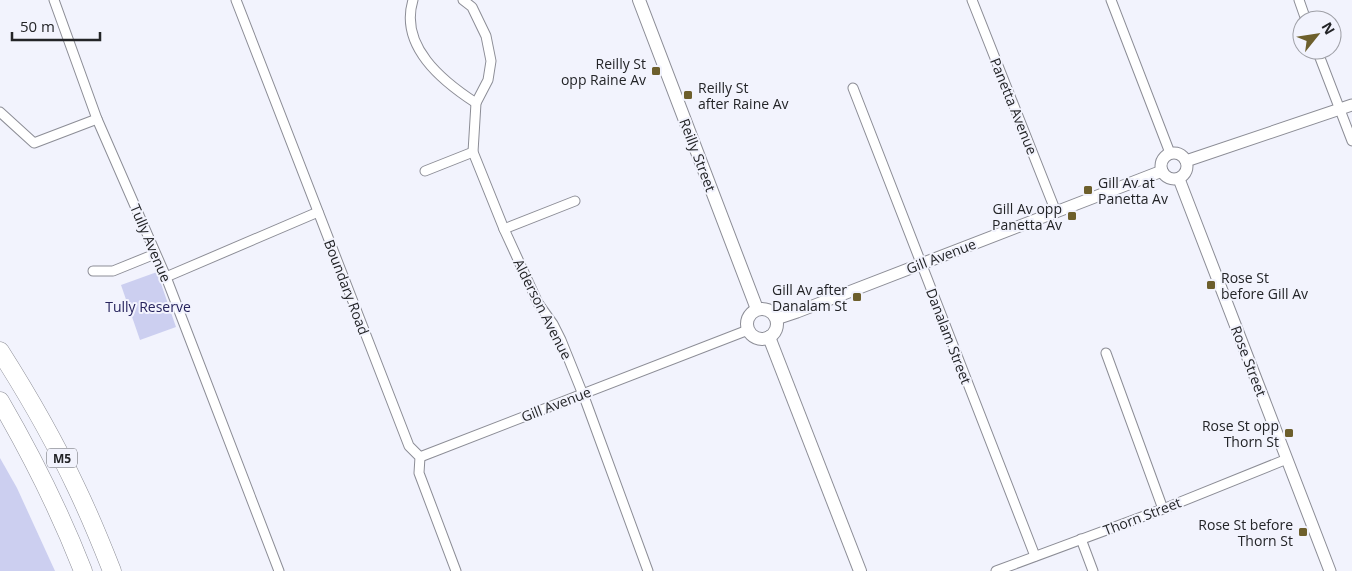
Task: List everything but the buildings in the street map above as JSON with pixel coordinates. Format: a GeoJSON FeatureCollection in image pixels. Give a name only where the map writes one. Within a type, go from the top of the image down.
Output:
{"type":"FeatureCollection","features":[{"type":"Feature","properties":{"kind":"highway","name":"M5"},"geometry":{"type":"LineString","coordinates":[[0,351],[30,398],[56,445],[77,488],[112,571]]}},
{"type":"Feature","properties":{"kind":"highway","name":"M5"},"geometry":{"type":"LineString","coordinates":[[0,401],[47,487],[83,571]]}},
{"type":"Feature","properties":{"kind":"main road","name":"Reilly Street"},"geometry":{"type":"LineString","coordinates":[[639,0],[757,309]]}},
{"type":"Feature","properties":{"kind":"main road"},"geometry":{"type":"LineString","coordinates":[[757,309],[771,311],[776,319],[777,328],[772,335],[764,339],[754,337],[748,330],[747,320],[753,311],[757,309]]}},
{"type":"Feature","properties":{"kind":"main road"},"geometry":{"type":"LineString","coordinates":[[769,337],[860,571]]}},
{"type":"Feature","properties":{"kind":"street","name":"Tully Avenue"},"geometry":{"type":"LineString","coordinates":[[54,0],[97,119],[166,277],[278,571]]}},
{"type":"Feature","properties":{"kind":"street","name":"Boundary Road"},"geometry":{"type":"LineString","coordinates":[[236,0],[409,446],[420,457]]}},
{"type":"Feature","properties":{"kind":"street"},"geometry":{"type":"LineString","coordinates":[[413,0],[410,25],[425,60],[442,78],[476,103]]}},
{"type":"Feature","properties":{"kind":"street","name":"Alderson Avenue"},"geometry":{"type":"LineString","coordinates":[[463,0],[472,7],[486,36],[491,60],[488,80],[476,103],[473,152],[504,229],[538,303],[553,324],[561,340],[583,394],[648,571]]}},
{"type":"Feature","properties":{"kind":"street","name":"Panetta Avenue"},"geometry":{"type":"LineString","coordinates":[[972,0],[1056,212]]}},
{"type":"Feature","properties":{"kind":"street"},"geometry":{"type":"LineString","coordinates":[[1111,0],[1170,153]]}},
{"type":"Feature","properties":{"kind":"street"},"geometry":{"type":"LineString","coordinates":[[1322,60],[1352,141]]}},
{"type":"Feature","properties":{"kind":"street","name":"Danalam Street"},"geometry":{"type":"LineString","coordinates":[[853,88],[1035,556]]}},
{"type":"Feature","properties":{"kind":"street"},"geometry":{"type":"LineString","coordinates":[[1186,161],[1352,105]]}},
{"type":"Feature","properties":{"kind":"street"},"geometry":{"type":"LineString","coordinates":[[0,112],[34,142],[97,119]]}},
{"type":"Feature","properties":{"kind":"street"},"geometry":{"type":"LineString","coordinates":[[425,171],[473,152]]}},
{"type":"Feature","properties":{"kind":"street"},"geometry":{"type":"LineString","coordinates":[[1170,153],[1179,154],[1186,161],[1185,173],[1179,179],[1175,180],[1167,177],[1162,171],[1161,162],[1170,153]]}},
{"type":"Feature","properties":{"kind":"street","name":"Gill Avenue"},"geometry":{"type":"LineString","coordinates":[[776,319],[1162,171]]}},
{"type":"Feature","properties":{"kind":"street","name":"Rose Street"},"geometry":{"type":"LineString","coordinates":[[1179,179],[1330,571]]}},
{"type":"Feature","properties":{"kind":"street"},"geometry":{"type":"LineString","coordinates":[[504,229],[575,201]]}},
{"type":"Feature","properties":{"kind":"street"},"geometry":{"type":"LineString","coordinates":[[166,277],[318,212]]}},
{"type":"Feature","properties":{"kind":"street"},"geometry":{"type":"LineString","coordinates":[[93,271],[113,271],[155,254]]}},
{"type":"Feature","properties":{"kind":"street","name":"Gill Avenue"},"geometry":{"type":"LineString","coordinates":[[420,457],[748,330]]}},
{"type":"Feature","properties":{"kind":"street"},"geometry":{"type":"LineString","coordinates":[[1106,353],[1163,509]]}},
{"type":"Feature","properties":{"kind":"street"},"geometry":{"type":"LineString","coordinates":[[420,457],[419,473],[456,571]]}},
{"type":"Feature","properties":{"kind":"street","name":"Thorn Street"},"geometry":{"type":"LineString","coordinates":[[996,571],[1163,509],[1287,459]]}},
{"type":"Feature","properties":{"kind":"street"},"geometry":{"type":"LineString","coordinates":[[1081,539],[1093,571]]}},
{"type":"Feature","properties":{"kind":"green space","name":"Tully Reserve"},"geometry":{"type":"Polygon","coordinates":[[[157,272],[176,327],[140,340],[121,285],[157,272]]]}},
{"type":"Feature","properties":{"kind":"green space"},"geometry":{"type":"Polygon","coordinates":[[[0,458],[17,488],[55,571],[0,571],[0,458]]]}},
{"type":"Feature","properties":{"kind":"place","name":"Reilly St opp Raine Av"},"geometry":{"type":"Point","coordinates":[656,71]}},
{"type":"Feature","properties":{"kind":"place","name":"Reilly St after Raine Av"},"geometry":{"type":"Point","coordinates":[688,95]}},
{"type":"Feature","properties":{"kind":"place","name":"Gill Av at Panetta Av"},"geometry":{"type":"Point","coordinates":[1088,190]}},
{"type":"Feature","properties":{"kind":"place","name":"Gill Av opp Panetta Av"},"geometry":{"type":"Point","coordinates":[1072,216]}},
{"type":"Feature","properties":{"kind":"place","name":"Rose St before Gill Av"},"geometry":{"type":"Point","coordinates":[1211,285]}},
{"type":"Feature","properties":{"kind":"place","name":"Gill Av after Danalam St"},"geometry":{"type":"Point","coordinates":[857,297]}},
{"type":"Feature","properties":{"kind":"place","name":"Rose St opp Thorn St"},"geometry":{"type":"Point","coordinates":[1289,433]}},
{"type":"Feature","properties":{"kind":"place","name":"Rose St before Thorn St"},"geometry":{"type":"Point","coordinates":[1303,532]}}]}
